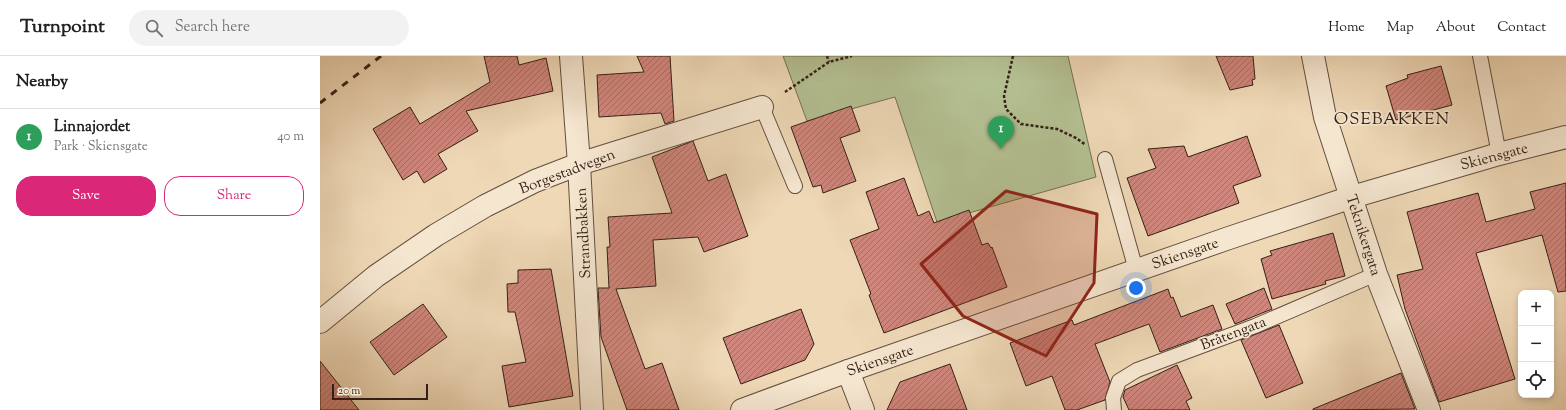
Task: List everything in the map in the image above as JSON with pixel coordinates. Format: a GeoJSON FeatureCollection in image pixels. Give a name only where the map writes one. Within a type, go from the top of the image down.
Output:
{"type":"FeatureCollection","features":[{"type":"Feature","properties":{"kind":"street","name":"Strandbakken"},"geometry":{"type":"LineString","coordinates":[[571,56],[579,164],[592,410]]}},
{"type":"Feature","properties":{"kind":"street","name":"Teknikergata"},"geometry":{"type":"LineString","coordinates":[[1313,56],[1325,117],[1376,274],[1429,410]]}},
{"type":"Feature","properties":{"kind":"street","name":"Borgestadvegen"},"geometry":{"type":"LineString","coordinates":[[320,322],[376,276],[436,235],[485,206],[535,181],[579,164],[762,107]]}},
{"type":"Feature","properties":{"kind":"street","name":"Skiensgate"},"geometry":{"type":"LineString","coordinates":[[742,410],[848,371],[1136,270],[1352,197],[1499,154],[1566,137]]}},
{"type":"Feature","properties":{"kind":"street"},"geometry":{"type":"LineString","coordinates":[[848,371],[864,410]]}},
{"type":"Feature","properties":{"kind":"lane"},"geometry":{"type":"LineString","coordinates":[[1480,56],[1499,154]]}},
{"type":"Feature","properties":{"kind":"lane"},"geometry":{"type":"LineString","coordinates":[[762,107],[795,186]]}},
{"type":"Feature","properties":{"kind":"lane"},"geometry":{"type":"LineString","coordinates":[[1105,159],[1136,270]]}},
{"type":"Feature","properties":{"kind":"lane","name":"Bråtengata"},"geometry":{"type":"LineString","coordinates":[[1114,410],[1113,398],[1119,381],[1137,370],[1255,326],[1376,274]]}},
{"type":"Feature","properties":{"kind":"path"},"geometry":{"type":"LineString","coordinates":[[828,56],[829,62]]}},
{"type":"Feature","properties":{"kind":"path"},"geometry":{"type":"LineString","coordinates":[[762,107],[791,89],[829,62],[852,56]]}},
{"type":"Feature","properties":{"kind":"path"},"geometry":{"type":"LineString","coordinates":[[1013,56],[1004,96],[1006,109],[1020,124],[1058,129],[1076,138],[1105,159]]}},
{"type":"Feature","properties":{"kind":"highlighted area"},"geometry":{"type":"Polygon","coordinates":[[[1006,191],[1097,214],[1094,283],[1046,356],[963,316],[921,264],[1006,191]]]}},
{"type":"Feature","properties":{"kind":"green space"},"geometry":{"type":"Polygon","coordinates":[[[783,56],[1068,56],[1096,177],[937,222],[895,97],[807,121],[783,56]]]}},
{"type":"Feature","properties":{"kind":"building"},"geometry":{"type":"Polygon","coordinates":[[[484,56],[517,56],[519,65],[546,58],[553,91],[466,111],[478,131],[438,154],[447,169],[424,183],[417,171],[403,180],[373,129],[410,107],[420,124],[490,82],[484,56]]]}},
{"type":"Feature","properties":{"kind":"building"},"geometry":{"type":"Polygon","coordinates":[[[637,56],[670,56],[674,121],[665,124],[661,113],[599,117],[597,75],[644,72],[637,56]]]}},
{"type":"Feature","properties":{"kind":"building"},"geometry":{"type":"Polygon","coordinates":[[[1216,56],[1253,56],[1255,79],[1252,80],[1253,85],[1230,90],[1216,56]]]}},
{"type":"Feature","properties":{"kind":"building"},"geometry":{"type":"Polygon","coordinates":[[[1441,66],[1452,105],[1396,120],[1386,86],[1408,78],[1407,75],[1441,66]]]}},
{"type":"Feature","properties":{"kind":"building"},"geometry":{"type":"Polygon","coordinates":[[[851,106],[860,131],[840,138],[856,181],[823,193],[821,185],[813,187],[791,127],[851,106]]]}},
{"type":"Feature","properties":{"kind":"building"},"geometry":{"type":"Polygon","coordinates":[[[1247,136],[1261,176],[1233,186],[1239,203],[1148,236],[1127,178],[1156,168],[1148,149],[1184,146],[1188,157],[1247,136]]]}},
{"type":"Feature","properties":{"kind":"building"},"geometry":{"type":"Polygon","coordinates":[[[693,141],[708,181],[726,174],[748,236],[704,252],[698,237],[653,240],[656,286],[616,289],[645,369],[662,363],[679,410],[627,410],[601,337],[598,288],[609,288],[607,247],[610,247],[608,217],[672,213],[652,157],[693,141]]]}},
{"type":"Feature","properties":{"kind":"building"},"geometry":{"type":"Polygon","coordinates":[[[904,178],[918,216],[929,211],[934,223],[969,210],[982,245],[988,243],[991,248],[992,247],[1007,287],[884,333],[850,240],[879,229],[866,192],[904,178]]]}},
{"type":"Feature","properties":{"kind":"building"},"geometry":{"type":"Polygon","coordinates":[[[1566,183],[1566,291],[1558,292],[1542,235],[1476,253],[1515,379],[1439,402],[1405,309],[1397,275],[1423,269],[1407,212],[1478,193],[1486,222],[1535,209],[1530,192],[1566,183]]]}},
{"type":"Feature","properties":{"kind":"building"},"geometry":{"type":"Polygon","coordinates":[[[1333,233],[1345,276],[1325,281],[1326,284],[1272,299],[1261,259],[1272,255],[1270,251],[1333,233]]]}},
{"type":"Feature","properties":{"kind":"building"},"geometry":{"type":"Polygon","coordinates":[[[551,269],[573,396],[509,407],[502,366],[526,362],[515,312],[508,312],[507,284],[518,283],[518,270],[551,269]]]}},
{"type":"Feature","properties":{"kind":"building"},"geometry":{"type":"Polygon","coordinates":[[[1264,288],[1272,309],[1235,324],[1226,304],[1264,288]]]}},
{"type":"Feature","properties":{"kind":"building"},"geometry":{"type":"Polygon","coordinates":[[[1168,289],[1181,317],[1213,305],[1222,329],[1160,352],[1149,324],[1095,344],[1110,382],[1105,400],[1077,410],[1065,410],[1052,376],[1026,386],[1010,343],[1072,320],[1074,325],[1168,289]]]}},
{"type":"Feature","properties":{"kind":"building"},"geometry":{"type":"Polygon","coordinates":[[[423,304],[447,337],[394,375],[370,342],[423,304]]]}},
{"type":"Feature","properties":{"kind":"building"},"geometry":{"type":"Polygon","coordinates":[[[801,309],[814,344],[805,360],[741,384],[723,338],[801,309]]]}},
{"type":"Feature","properties":{"kind":"building"},"geometry":{"type":"Polygon","coordinates":[[[1279,325],[1303,383],[1266,398],[1241,340],[1279,325]]]}},
{"type":"Feature","properties":{"kind":"building"},"geometry":{"type":"Polygon","coordinates":[[[320,361],[359,410],[320,410],[320,361]]]}},
{"type":"Feature","properties":{"kind":"building"},"geometry":{"type":"Polygon","coordinates":[[[950,364],[967,410],[887,410],[900,382],[950,364]]]}},
{"type":"Feature","properties":{"kind":"building"},"geometry":{"type":"Polygon","coordinates":[[[1177,365],[1192,398],[1186,401],[1190,410],[1129,410],[1123,397],[1125,390],[1177,365]]]}},
{"type":"Feature","properties":{"kind":"building"},"geometry":{"type":"Polygon","coordinates":[[[1401,373],[1415,409],[1313,410],[1313,409],[1401,373]]]}},
{"type":"Feature","properties":{"kind":"railway"},"geometry":{"type":"LineString","coordinates":[[320,103],[381,56]]}},
{"type":"Feature","properties":{"kind":"place","name":"Linnajordet"},"geometry":{"type":"Point","coordinates":[1001,149]}},
{"type":"Feature","properties":{"kind":"district","name":"OSEBAKKEN"},"geometry":{"type":"Point","coordinates":[1392,118]}}]}
